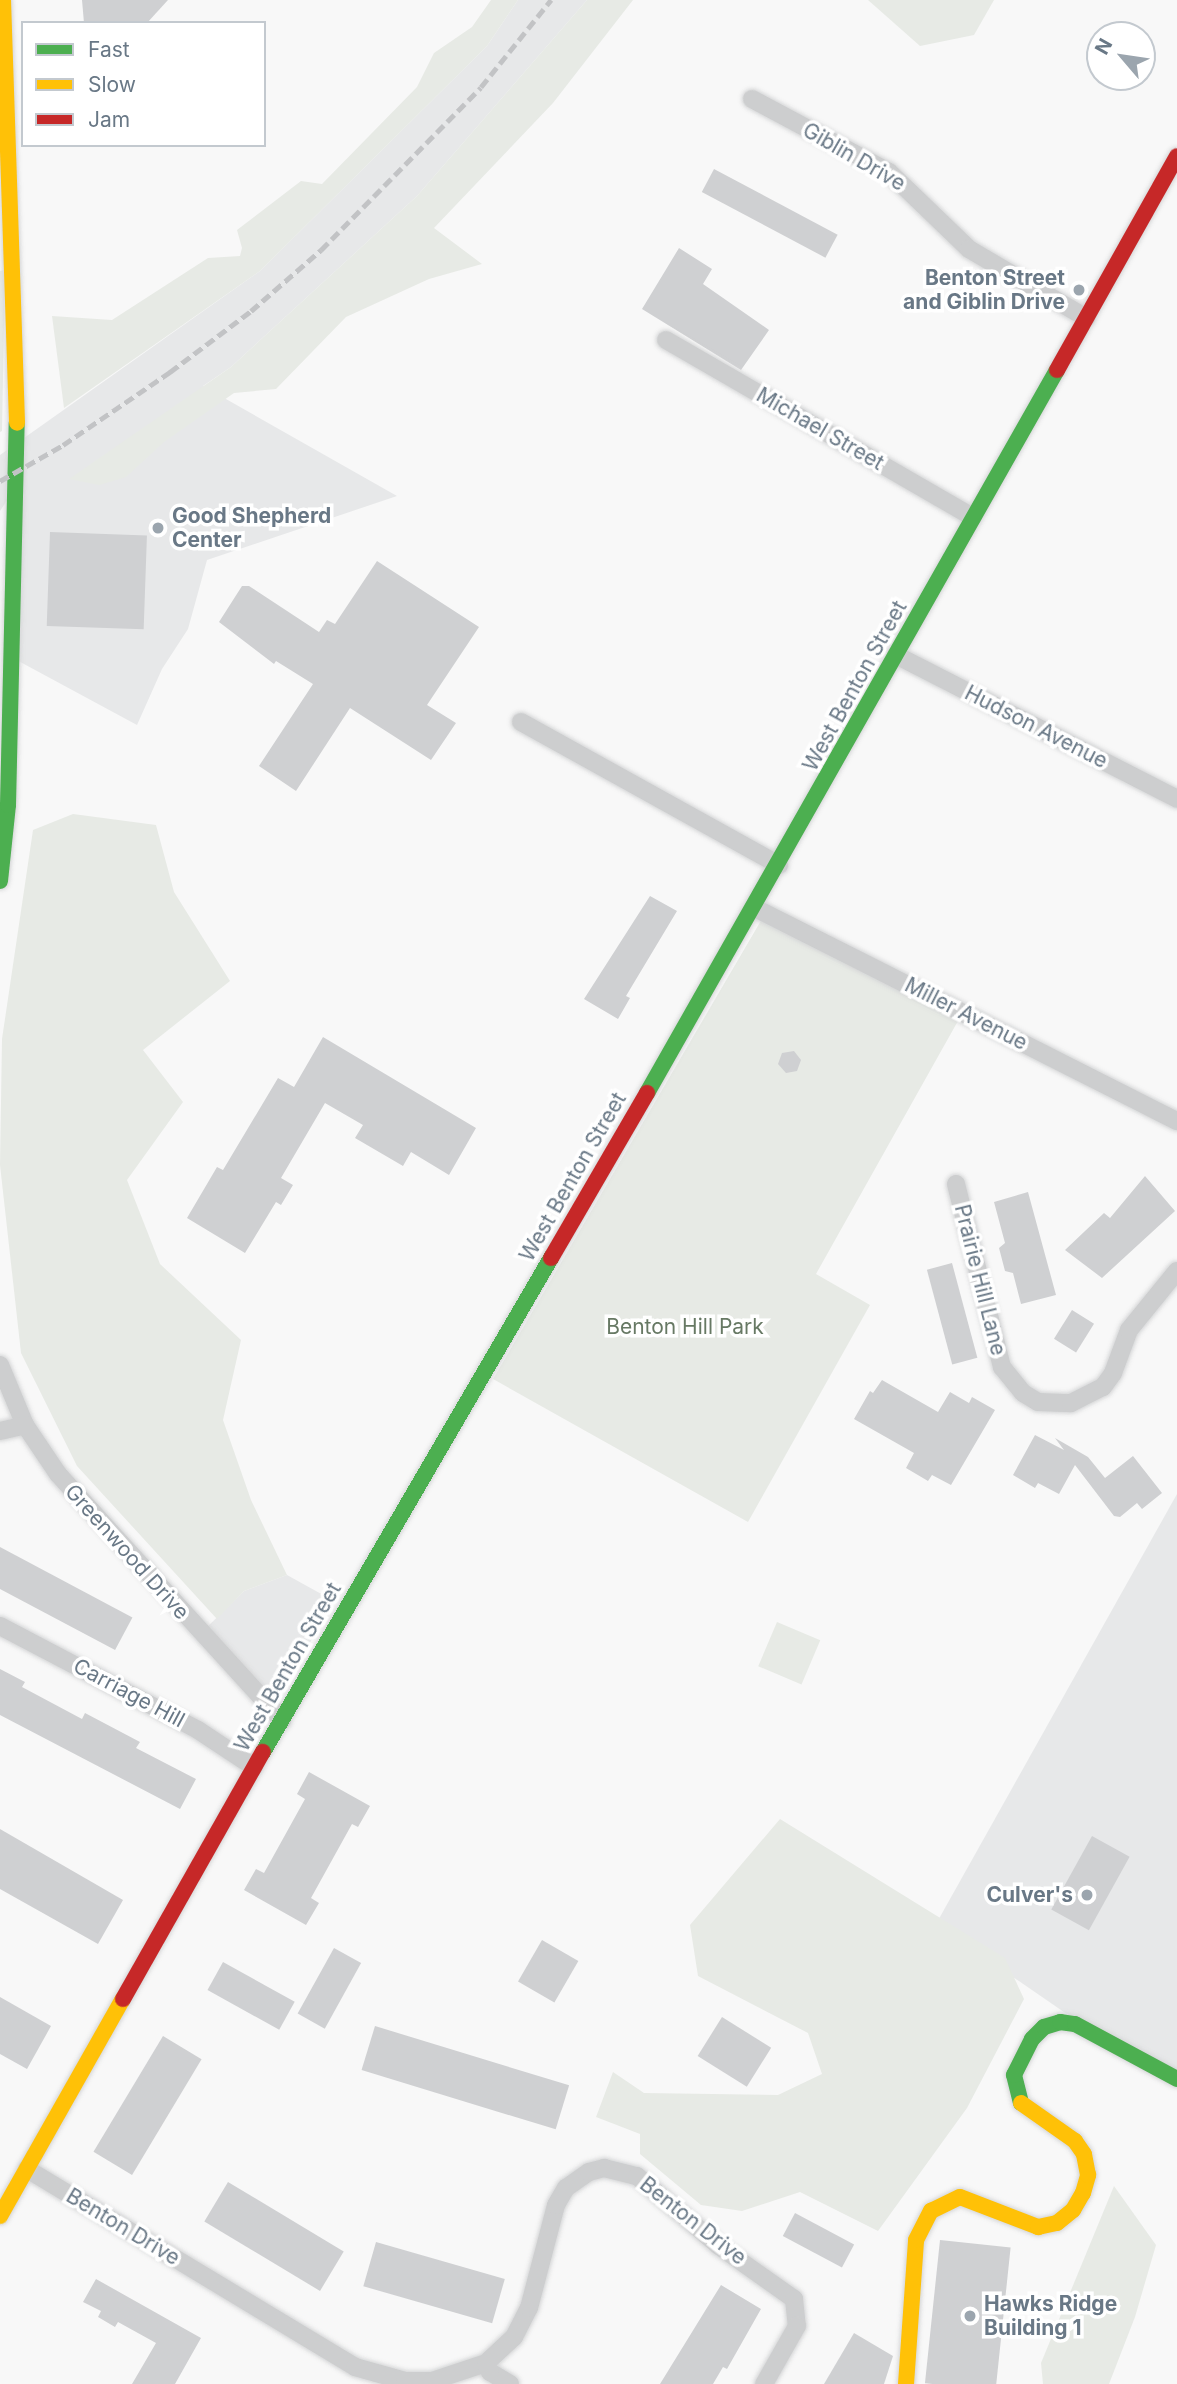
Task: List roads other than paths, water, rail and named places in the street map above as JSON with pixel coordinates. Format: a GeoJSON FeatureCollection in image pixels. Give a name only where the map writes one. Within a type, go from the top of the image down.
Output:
{"type":"FeatureCollection","features":[{"type":"Feature","properties":{"kind":"street"},"geometry":{"type":"LineString","coordinates":[[0,881],[8,805],[18,470],[3,0]]}},
{"type":"Feature","properties":{"kind":"street","name":"Giblin Drive"},"geometry":{"type":"LineString","coordinates":[[752,99],[889,173],[969,249],[1086,318]]}},
{"type":"Feature","properties":{"kind":"street","name":"West Benton Street"},"geometry":{"type":"LineString","coordinates":[[0,2216],[254,1767],[755,908],[1177,156]]}},
{"type":"Feature","properties":{"kind":"street","name":"Michael Street"},"geometry":{"type":"LineString","coordinates":[[666,340],[973,517]]}},
{"type":"Feature","properties":{"kind":"street","name":"Hudson Avenue"},"geometry":{"type":"LineString","coordinates":[[896,655],[1177,799]]}},
{"type":"Feature","properties":{"kind":"street"},"geometry":{"type":"LineString","coordinates":[[522,722],[779,865]]}},
{"type":"Feature","properties":{"kind":"street","name":"Miller Avenue"},"geometry":{"type":"LineString","coordinates":[[755,908],[1177,1121]]}},
{"type":"Feature","properties":{"kind":"street","name":"Prairie Hill Lane"},"geometry":{"type":"LineString","coordinates":[[956,1184],[1002,1367],[1023,1393],[1038,1402],[1072,1403],[1102,1387],[1113,1373],[1129,1330],[1177,1271]]}},
{"type":"Feature","properties":{"kind":"street","name":"Greenwood Drive"},"geometry":{"type":"LineString","coordinates":[[0,1365],[25,1425],[73,1492],[282,1720]]}},
{"type":"Feature","properties":{"kind":"street"},"geometry":{"type":"LineString","coordinates":[[0,1432],[25,1425]]}},
{"type":"Feature","properties":{"kind":"street","name":"Carriage Hill"},"geometry":{"type":"LineString","coordinates":[[0,1626],[198,1730],[254,1767]]}},
{"type":"Feature","properties":{"kind":"street"},"geometry":{"type":"LineString","coordinates":[[905,2384],[916,2240],[931,2211],[960,2197],[1038,2227],[1056,2223],[1073,2210],[1083,2193],[1088,2175],[1079,2147],[1036,2117],[1017,2094],[1014,2075],[1032,2039],[1044,2027],[1060,2022],[1075,2024],[1177,2079]]}},
{"type":"Feature","properties":{"kind":"street","name":"Benton Drive"},"geometry":{"type":"LineString","coordinates":[[27,2169],[355,2367],[405,2381],[432,2381],[486,2363],[514,2337],[529,2308],[556,2205],[566,2188],[589,2172],[604,2168],[637,2176],[719,2246],[794,2299],[796,2326],[764,2384]]}},
{"type":"Feature","properties":{"kind":"street"},"geometry":{"type":"LineString","coordinates":[[486,2363],[490,2372],[510,2384]]}},
{"type":"Feature","properties":{"kind":"railway"},"geometry":{"type":"LineString","coordinates":[[0,481],[63,445],[170,372],[251,311],[321,250],[481,87],[551,0]]}},
{"type":"Feature","properties":{"kind":"place","name":"Benton Street and Giblin Drive"},"geometry":{"type":"Point","coordinates":[1079,290]}},
{"type":"Feature","properties":{"kind":"place","name":"Good Shepherd Center"},"geometry":{"type":"Point","coordinates":[158,528]}},
{"type":"Feature","properties":{"kind":"place","name":"Culver's"},"geometry":{"type":"Point","coordinates":[1087,1895]}},
{"type":"Feature","properties":{"kind":"place","name":"Hawks Ridge Building 1"},"geometry":{"type":"Point","coordinates":[970,2316]}},
{"type":"Feature","properties":{"kind":"park label","name":"Benton Hill Park"},"geometry":{"type":"Point","coordinates":[685,1327]}}]}
